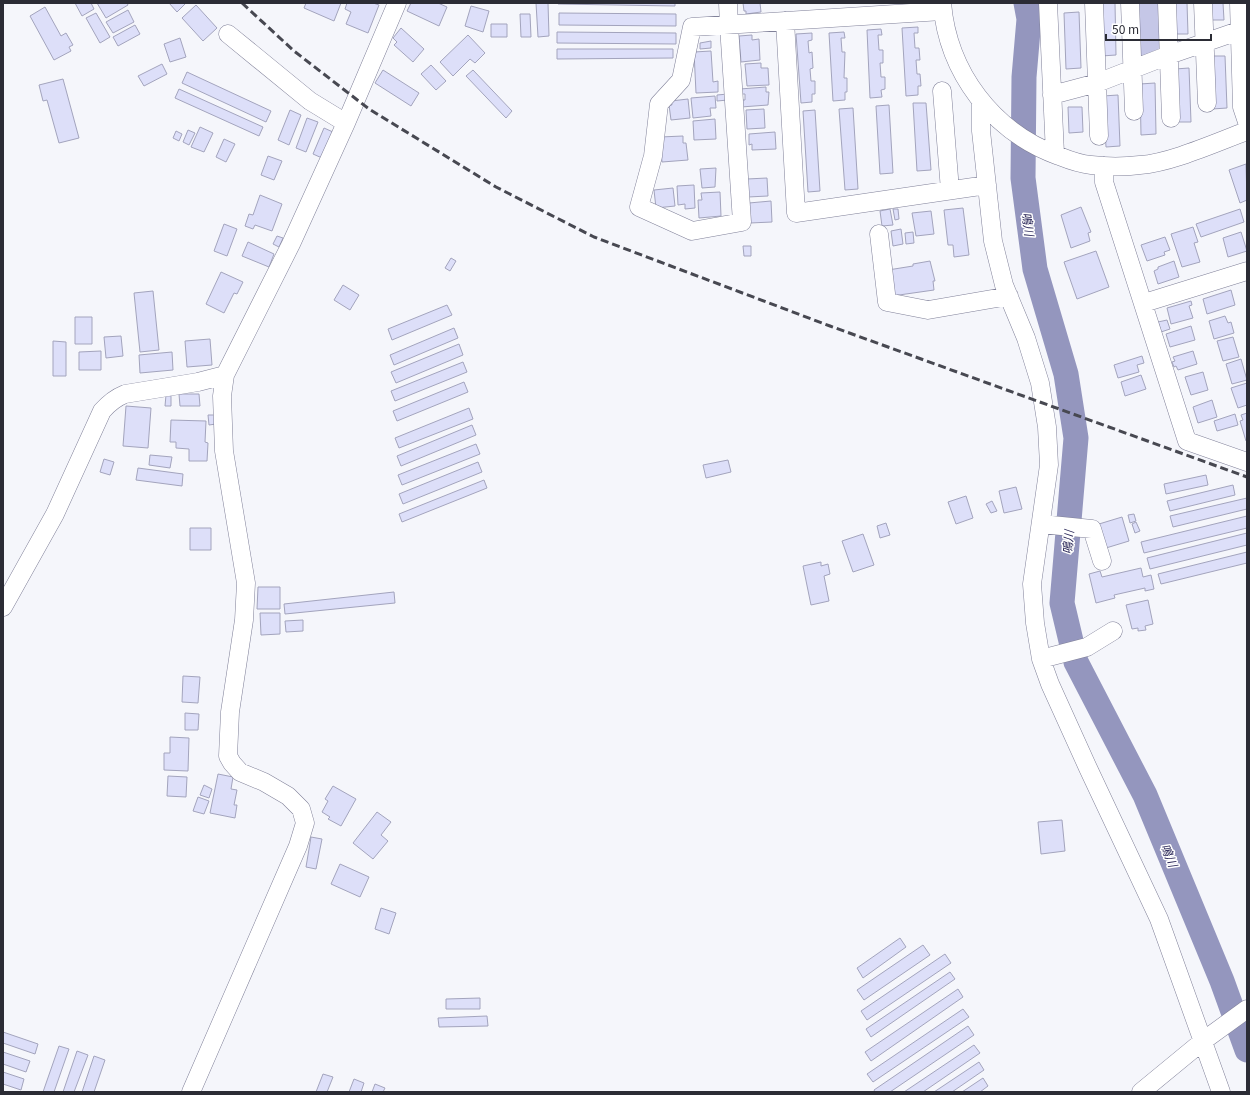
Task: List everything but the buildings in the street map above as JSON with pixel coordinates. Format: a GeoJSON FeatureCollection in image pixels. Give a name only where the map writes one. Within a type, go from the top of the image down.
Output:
{"type":"FeatureCollection","features":[{"type":"Feature","properties":{"kind":"street"},"geometry":{"type":"LineString","coordinates":[[191,1092],[298,846],[305,823],[301,809],[288,796],[264,782],[240,772],[232,764],[228,756],[230,712],[244,620],[246,583],[224,450],[222,414],[225,375],[291,244],[346,123],[397,3]]}},
{"type":"Feature","properties":{"kind":"street"},"geometry":{"type":"LineString","coordinates":[[728,3],[729,26],[742,222],[692,231],[639,207],[653,156],[659,104],[681,80],[692,27],[729,26],[942,7],[949,41],[959,67],[981,102],[1006,126],[1047,151],[1091,165],[1141,165],[1177,156],[1247,131]]}},
{"type":"Feature","properties":{"kind":"street"},"geometry":{"type":"LineString","coordinates":[[1047,151],[1052,95],[1048,3]]}},
{"type":"Feature","properties":{"kind":"street"},"geometry":{"type":"LineString","coordinates":[[1094,3],[1099,136]]}},
{"type":"Feature","properties":{"kind":"street"},"geometry":{"type":"LineString","coordinates":[[1130,3],[1134,111]]}},
{"type":"Feature","properties":{"kind":"street"},"geometry":{"type":"LineString","coordinates":[[1168,3],[1171,118]]}},
{"type":"Feature","properties":{"kind":"street"},"geometry":{"type":"LineString","coordinates":[[1203,3],[1207,103]]}},
{"type":"Feature","properties":{"kind":"street"},"geometry":{"type":"LineString","coordinates":[[1238,3],[1243,30],[1242,108],[1247,122]]}},
{"type":"Feature","properties":{"kind":"street"},"geometry":{"type":"LineString","coordinates":[[786,21],[796,213],[987,185]]}},
{"type":"Feature","properties":{"kind":"street"},"geometry":{"type":"LineString","coordinates":[[1052,95],[1097,83],[1169,55],[1243,30]]}},
{"type":"Feature","properties":{"kind":"street"},"geometry":{"type":"LineString","coordinates":[[228,34],[310,101],[346,123]]}},
{"type":"Feature","properties":{"kind":"street"},"geometry":{"type":"LineString","coordinates":[[942,91],[950,190]]}},
{"type":"Feature","properties":{"kind":"street"},"geometry":{"type":"LineString","coordinates":[[981,102],[981,130],[993,241],[1009,296],[1026,338],[1040,383],[1047,427],[1049,465],[1032,584],[1034,623],[1041,659],[1088,768],[1159,919],[1221,1092]]}},
{"type":"Feature","properties":{"kind":"street"},"geometry":{"type":"LineString","coordinates":[[1104,166],[1104,182],[1187,441],[1247,462]]}},
{"type":"Feature","properties":{"kind":"street"},"geometry":{"type":"LineString","coordinates":[[879,234],[887,302],[928,310],[1009,296]]}},
{"type":"Feature","properties":{"kind":"street"},"geometry":{"type":"LineString","coordinates":[[1144,303],[1247,272]]}},
{"type":"Feature","properties":{"kind":"street"},"geometry":{"type":"LineString","coordinates":[[3,607],[56,514],[102,411],[108,404],[114,398],[124,394],[198,382],[225,375]]}},
{"type":"Feature","properties":{"kind":"street"},"geometry":{"type":"LineString","coordinates":[[1041,524],[1092,529],[1102,561]]}},
{"type":"Feature","properties":{"kind":"street"},"geometry":{"type":"LineString","coordinates":[[1041,659],[1087,647],[1113,631]]}},
{"type":"Feature","properties":{"kind":"street"},"geometry":{"type":"LineString","coordinates":[[1141,1092],[1203,1041],[1246,1010]]}},
{"type":"Feature","properties":{"kind":"shaded area"},"geometry":{"type":"Polygon","coordinates":[[[1135,3],[1163,3],[1165,46],[1138,58],[1135,3]]]}},
{"type":"Feature","properties":{"kind":"waterway","name":"鳴川"},"geometry":{"type":"LineString","coordinates":[[1026,3],[1029,19],[1024,77],[1023,178],[1035,269],[1066,374],[1076,438],[1062,603],[1076,662],[1145,795],[1222,981],[1247,1050]]}},
{"type":"Feature","properties":{"kind":"railway"},"geometry":{"type":"LineString","coordinates":[[242,3],[294,51],[369,109],[496,187],[594,237],[830,326],[1247,477]]}}]}
